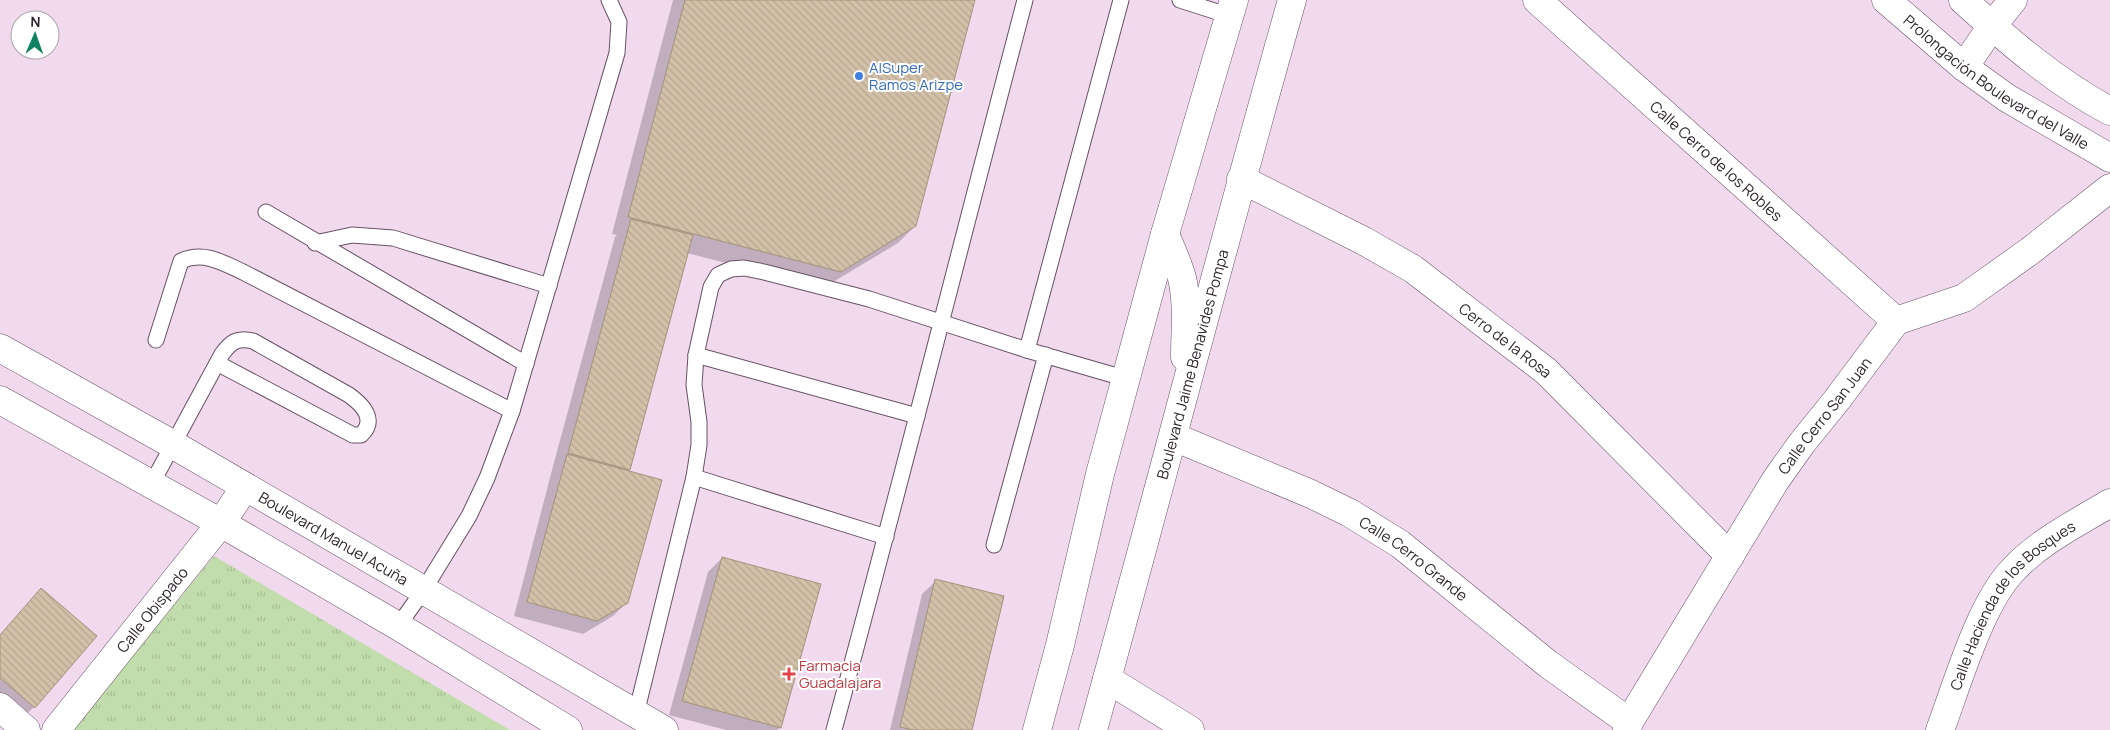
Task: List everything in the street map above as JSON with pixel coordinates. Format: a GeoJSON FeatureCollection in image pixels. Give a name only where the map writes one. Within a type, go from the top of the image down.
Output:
{"type":"FeatureCollection","features":[{"type":"Feature","properties":{"kind":"street","name":"Boulevard Jaime Benavides Pompa"},"geometry":{"type":"LineString","coordinates":[[1093,730],[1174,436],[1241,179],[1292,0]]}},
{"type":"Feature","properties":{"kind":"street","name":"Calle Cerro de los Robles"},"geometry":{"type":"LineString","coordinates":[[1537,0],[1896,321]]}},
{"type":"Feature","properties":{"kind":"street","name":"Prolongación Boulevard del Valle"},"geometry":{"type":"LineString","coordinates":[[1886,0],[1964,67],[2007,98],[2110,158]]}},
{"type":"Feature","properties":{"kind":"street"},"geometry":{"type":"LineString","coordinates":[[1963,0],[1992,26],[2059,78],[2110,111]]}},
{"type":"Feature","properties":{"kind":"street"},"geometry":{"type":"LineString","coordinates":[[1964,67],[1992,26],[2013,0]]}},
{"type":"Feature","properties":{"kind":"street"},"geometry":{"type":"LineString","coordinates":[[1037,730],[1060,645],[1100,474],[1165,234],[1233,4]]}},
{"type":"Feature","properties":{"kind":"street","name":"Cerro de la Rosa"},"geometry":{"type":"LineString","coordinates":[[1241,179],[1364,241],[1412,269],[1546,371],[1730,556]]}},
{"type":"Feature","properties":{"kind":"street"},"geometry":{"type":"LineString","coordinates":[[1896,321],[1964,298],[2030,251],[2110,188]]}},
{"type":"Feature","properties":{"kind":"street"},"geometry":{"type":"LineString","coordinates":[[1165,234],[1176,258],[1182,280],[1185,391]]}},
{"type":"Feature","properties":{"kind":"street","name":"Calle Cerro San Juan"},"geometry":{"type":"LineString","coordinates":[[1628,726],[1775,481],[1896,321]]}},
{"type":"Feature","properties":{"kind":"street","name":"Boulevard Manuel Acuña"},"geometry":{"type":"LineString","coordinates":[[0,348],[172,444],[664,730]]}},
{"type":"Feature","properties":{"kind":"street"},"geometry":{"type":"LineString","coordinates":[[0,400],[221,523],[398,626],[568,730]]}},
{"type":"Feature","properties":{"kind":"street","name":"Calle Cerro Grande"},"geometry":{"type":"LineString","coordinates":[[1174,436],[1311,494],[1350,513],[1400,544],[1628,726]]}},
{"type":"Feature","properties":{"kind":"street","name":"Calle Obispado"},"geometry":{"type":"LineString","coordinates":[[56,730],[221,523],[245,488]]}},
{"type":"Feature","properties":{"kind":"street","name":"Calle Hacienda de los Bosques"},"geometry":{"type":"LineString","coordinates":[[1940,730],[1977,632],[1994,596],[2012,571],[2040,546],[2110,502]]}},
{"type":"Feature","properties":{"kind":"street"},"geometry":{"type":"LineString","coordinates":[[1107,679],[1190,730]]}},
{"type":"Feature","properties":{"kind":"street"},"geometry":{"type":"LineString","coordinates":[[0,707],[26,730]]}},
{"type":"Feature","properties":{"kind":"lane"},"geometry":{"type":"LineString","coordinates":[[398,626],[423,591],[470,516],[487,478],[512,411],[617,52],[619,22],[609,0]]}},
{"type":"Feature","properties":{"kind":"lane"},"geometry":{"type":"LineString","coordinates":[[834,730],[1025,0]]}},
{"type":"Feature","properties":{"kind":"lane"},"geometry":{"type":"LineString","coordinates":[[1027,350],[1121,0]]}},
{"type":"Feature","properties":{"kind":"lane"},"geometry":{"type":"LineString","coordinates":[[1180,0],[1233,4]]}},
{"type":"Feature","properties":{"kind":"lane"},"geometry":{"type":"LineString","coordinates":[[266,212],[315,243],[526,364]]}},
{"type":"Feature","properties":{"kind":"lane"},"geometry":{"type":"LineString","coordinates":[[315,243],[352,235],[393,238],[549,286]]}},
{"type":"Feature","properties":{"kind":"lane"},"geometry":{"type":"LineString","coordinates":[[156,340],[181,261],[192,256],[204,257],[243,272],[512,411]]}},
{"type":"Feature","properties":{"kind":"lane"},"geometry":{"type":"LineString","coordinates":[[636,714],[694,477],[699,445],[699,422],[694,385],[696,355],[710,287],[718,275],[744,268],[869,298],[1027,350],[1126,378]]}},
{"type":"Feature","properties":{"kind":"lane"},"geometry":{"type":"LineString","coordinates":[[150,485],[217,362],[230,343],[236,340],[253,341],[349,395],[360,404],[368,417],[366,431],[361,435],[353,435],[217,362]]}},
{"type":"Feature","properties":{"kind":"lane"},"geometry":{"type":"LineString","coordinates":[[696,355],[917,416]]}},
{"type":"Feature","properties":{"kind":"lane"},"geometry":{"type":"LineString","coordinates":[[994,545],[1046,355]]}},
{"type":"Feature","properties":{"kind":"lane"},"geometry":{"type":"LineString","coordinates":[[694,477],[886,537]]}},
{"type":"Feature","properties":{"kind":"green space"},"geometry":{"type":"Polygon","coordinates":[[[214,556],[510,730],[72,730],[214,556]]]}},
{"type":"Feature","properties":{"kind":"building"},"geometry":{"type":"Polygon","coordinates":[[[685,0],[975,0],[916,226],[841,272],[628,217],[685,0]]]}},
{"type":"Feature","properties":{"kind":"building"},"geometry":{"type":"Polygon","coordinates":[[[631,219],[693,235],[630,470],[568,453],[631,219]]]}},
{"type":"Feature","properties":{"kind":"building"},"geometry":{"type":"Polygon","coordinates":[[[567,454],[662,480],[628,603],[597,621],[527,602],[567,454]]]}},
{"type":"Feature","properties":{"kind":"building"},"geometry":{"type":"Polygon","coordinates":[[[722,557],[821,584],[781,728],[682,701],[722,557]]]}},
{"type":"Feature","properties":{"kind":"building"},"geometry":{"type":"Polygon","coordinates":[[[935,579],[1004,596],[972,730],[914,730],[900,727],[935,579]]]}},
{"type":"Feature","properties":{"kind":"building"},"geometry":{"type":"Polygon","coordinates":[[[41,588],[97,636],[35,708],[0,678],[0,635],[41,588]]]}},
{"type":"Feature","properties":{"kind":"place","name":"AlSuper Ramos Arizpe"},"geometry":{"type":"Point","coordinates":[859,76]}},
{"type":"Feature","properties":{"kind":"place","name":"Farmacia Guadalajara"},"geometry":{"type":"Point","coordinates":[789,674]}}]}
